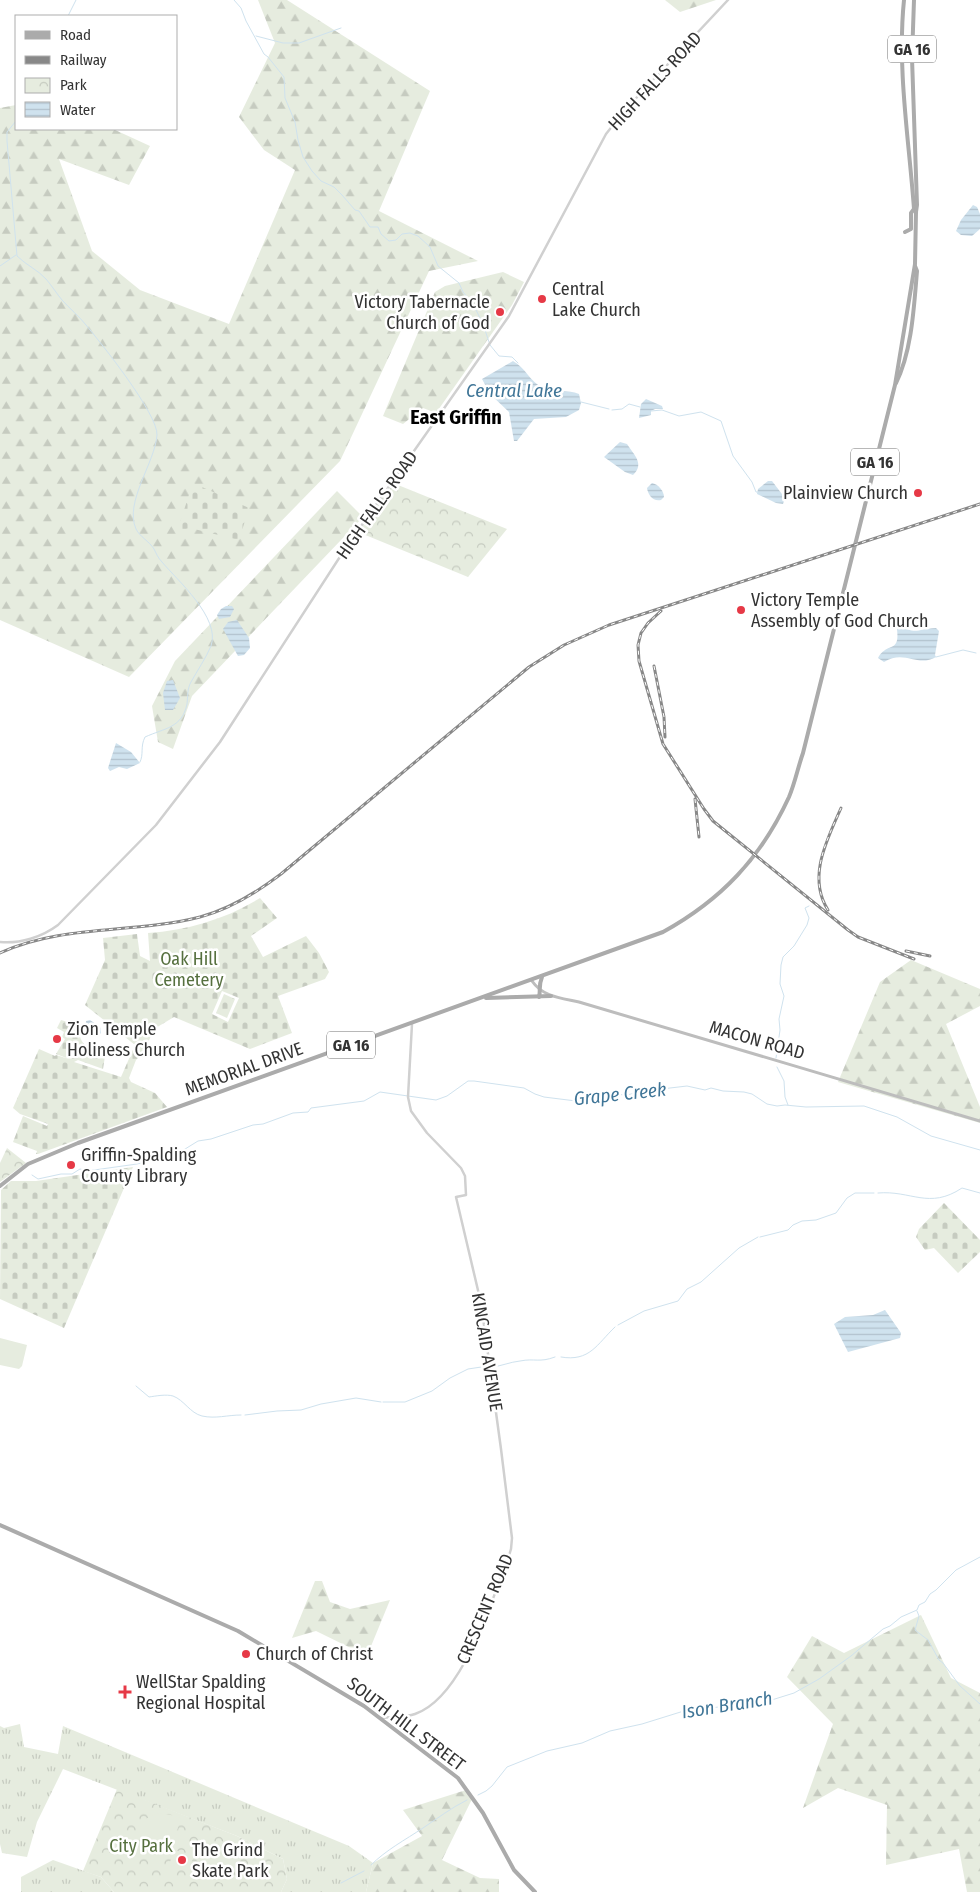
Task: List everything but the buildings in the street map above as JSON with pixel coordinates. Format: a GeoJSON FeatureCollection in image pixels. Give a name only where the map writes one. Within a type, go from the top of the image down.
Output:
{"type":"FeatureCollection","features":[{"type":"Feature","properties":{"kind":"main road","name":"GA 16"},"geometry":{"type":"LineString","coordinates":[[532,980],[663,932],[714,899],[736,878],[755,855],[774,827],[790,795],[803,753],[902,350],[914,264],[915,211],[903,72],[904,0]]}},
{"type":"Feature","properties":{"kind":"main road","name":"GA 16"},"geometry":{"type":"LineString","coordinates":[[914,0],[912,58],[918,205],[915,211]]}},
{"type":"Feature","properties":{"kind":"main road"},"geometry":{"type":"LineString","coordinates":[[905,232],[909,231],[912,226],[912,213],[915,211]]}},
{"type":"Feature","properties":{"kind":"main road","name":"GA 16"},"geometry":{"type":"LineString","coordinates":[[894,385],[901,373],[911,324],[917,271],[914,264]]}},
{"type":"Feature","properties":{"kind":"main road"},"geometry":{"type":"LineString","coordinates":[[896,376],[908,326],[911,324],[914,286],[912,278]]}},
{"type":"Feature","properties":{"kind":"main road"},"geometry":{"type":"LineString","coordinates":[[539,997],[539,985],[542,977]]}},
{"type":"Feature","properties":{"kind":"main road"},"geometry":{"type":"LineString","coordinates":[[532,980],[540,992]]}},
{"type":"Feature","properties":{"kind":"main road","name":"MEMORIAL DRIVE"},"geometry":{"type":"LineString","coordinates":[[0,1186],[28,1164],[78,1143],[532,980]]}},
{"type":"Feature","properties":{"kind":"main road","name":"MACON ROAD"},"geometry":{"type":"LineString","coordinates":[[540,992],[980,1121]]}},
{"type":"Feature","properties":{"kind":"main road"},"geometry":{"type":"LineString","coordinates":[[484,998],[551,996]]}},
{"type":"Feature","properties":{"kind":"main road","name":"SOUTH HILL STREET"},"geometry":{"type":"LineString","coordinates":[[0,1525],[238,1631],[350,1697],[381,1718],[445,1767],[462,1783],[483,1813],[514,1870],[535,1892]]}},
{"type":"Feature","properties":{"kind":"street","name":"HIGH FALLS ROAD"},"geometry":{"type":"LineString","coordinates":[[0,942],[13,942],[42,935],[58,925],[156,825],[220,742],[345,549],[501,329],[522,294],[606,134],[625,110],[728,0]]}},
{"type":"Feature","properties":{"kind":"street","name":"KINCAID AVENUE"},"geometry":{"type":"LineString","coordinates":[[412,1024],[408,1097],[412,1111],[427,1133],[460,1168],[465,1176],[466,1195],[456,1197],[481,1303],[508,1508]]}},
{"type":"Feature","properties":{"kind":"street","name":"CRESCENT ROAD"},"geometry":{"type":"LineString","coordinates":[[381,1718],[414,1715],[429,1707],[439,1699],[464,1664],[476,1639],[511,1549],[512,1538],[508,1508]]}},
{"type":"Feature","properties":{"kind":"green space"},"geometry":{"type":"Polygon","coordinates":[[[258,0],[287,0],[430,91],[379,211],[478,261],[429,271],[340,461],[129,677],[0,620],[0,108],[15,105],[15,130],[115,130],[150,146],[129,185],[59,159],[92,251],[140,290],[229,324],[295,170],[264,150],[239,117],[275,43],[258,0]]]}},
{"type":"Feature","properties":{"kind":"green space"},"geometry":{"type":"Polygon","coordinates":[[[665,0],[716,0],[680,12],[665,0]]]}},
{"type":"Feature","properties":{"kind":"green space"},"geometry":{"type":"Polygon","coordinates":[[[503,272],[524,282],[512,305],[436,413],[423,408],[403,424],[383,416],[435,292],[445,286],[503,272]]]}},
{"type":"Feature","properties":{"kind":"green space"},"geometry":{"type":"Polygon","coordinates":[[[193,483],[249,508],[239,540],[190,528],[177,531],[193,483]]]}},
{"type":"Feature","properties":{"kind":"green space"},"geometry":{"type":"Polygon","coordinates":[[[393,483],[507,529],[468,577],[358,532],[393,483]]]}},
{"type":"Feature","properties":{"kind":"green space"},"geometry":{"type":"Polygon","coordinates":[[[337,491],[363,517],[192,696],[173,749],[158,742],[152,706],[175,661],[337,491]]]}},
{"type":"Feature","properties":{"kind":"green space","name":"Oak Hill Cemetery"},"geometry":{"type":"Polygon","coordinates":[[[260,898],[277,918],[251,936],[263,957],[306,936],[319,953],[329,972],[325,979],[278,996],[292,1033],[250,1049],[174,1017],[154,1029],[144,1052],[136,1060],[129,1078],[131,1082],[155,1093],[167,1107],[38,1154],[36,1154],[37,1151],[13,1142],[23,1116],[47,1126],[48,1124],[20,1114],[13,1108],[39,1049],[55,1056],[69,1059],[56,1054],[65,1039],[62,1037],[64,1032],[57,1028],[61,1020],[78,1025],[82,1041],[85,1045],[97,1048],[105,1056],[103,1069],[78,1060],[74,1062],[121,1077],[135,1045],[85,1005],[105,960],[103,938],[137,934],[140,956],[150,961],[148,933],[192,926],[220,918],[260,898]],[[222,991],[212,1014],[228,1022],[239,998],[222,991]]]}},
{"type":"Feature","properties":{"kind":"green space"},"geometry":{"type":"Polygon","coordinates":[[[911,960],[980,989],[980,1006],[946,1024],[980,1107],[980,1123],[838,1082],[880,982],[911,960]]]}},
{"type":"Feature","properties":{"kind":"green space"},"geometry":{"type":"Polygon","coordinates":[[[224,994],[235,999],[227,1018],[216,1013],[224,994]]]}},
{"type":"Feature","properties":{"kind":"green space"},"geometry":{"type":"Polygon","coordinates":[[[7,1148],[26,1163],[0,1182],[0,1163],[7,1148]]]}},
{"type":"Feature","properties":{"kind":"green space"},"geometry":{"type":"Polygon","coordinates":[[[133,1167],[64,1328],[0,1299],[1,1190],[11,1181],[36,1181],[133,1167]]]}},
{"type":"Feature","properties":{"kind":"green space"},"geometry":{"type":"Polygon","coordinates":[[[944,1203],[980,1240],[980,1252],[958,1273],[934,1248],[925,1250],[916,1237],[919,1229],[944,1203]]]}},
{"type":"Feature","properties":{"kind":"green space"},"geometry":{"type":"Polygon","coordinates":[[[0,1338],[27,1345],[22,1366],[19,1369],[0,1365],[0,1338]]]}},
{"type":"Feature","properties":{"kind":"green space"},"geometry":{"type":"Polygon","coordinates":[[[315,1581],[322,1581],[330,1602],[350,1609],[390,1600],[367,1656],[316,1631],[292,1638],[315,1581]]]}},
{"type":"Feature","properties":{"kind":"green space"},"geometry":{"type":"Polygon","coordinates":[[[921,1615],[951,1678],[980,1693],[980,1892],[967,1892],[959,1849],[886,1865],[887,1805],[838,1788],[803,1808],[833,1724],[787,1677],[812,1636],[844,1653],[921,1615]]]}},
{"type":"Feature","properties":{"kind":"green space"},"geometry":{"type":"Polygon","coordinates":[[[20,1724],[24,1747],[58,1754],[63,1726],[349,1846],[373,1863],[366,1892],[281,1892],[287,1879],[283,1859],[237,1836],[63,1769],[37,1822],[27,1857],[2,1853],[0,1844],[0,1726],[4,1728],[20,1724]]]}},
{"type":"Feature","properties":{"kind":"green space","name":"City Park"},"geometry":{"type":"Polygon","coordinates":[[[117,1789],[237,1836],[283,1859],[287,1879],[281,1892],[114,1892],[101,1877],[83,1871],[117,1789]]]}},
{"type":"Feature","properties":{"kind":"green space"},"geometry":{"type":"Polygon","coordinates":[[[466,1790],[473,1797],[442,1860],[480,1878],[499,1879],[499,1892],[366,1892],[373,1863],[422,1836],[403,1810],[466,1790]]]}},
{"type":"Feature","properties":{"kind":"green space"},"geometry":{"type":"Polygon","coordinates":[[[156,1813],[181,1818],[171,1850],[167,1852],[132,1836],[144,1820],[156,1813]]]}},
{"type":"Feature","properties":{"kind":"green space"},"geometry":{"type":"Polygon","coordinates":[[[210,1844],[224,1856],[229,1866],[229,1872],[224,1884],[195,1873],[210,1844]]]}},
{"type":"Feature","properties":{"kind":"green space","name":"The Grind Skate Park"},"geometry":{"type":"Polygon","coordinates":[[[175,1850],[194,1856],[188,1871],[169,1864],[175,1850]]]}},
{"type":"Feature","properties":{"kind":"green space"},"geometry":{"type":"Polygon","coordinates":[[[53,1860],[101,1877],[114,1892],[21,1892],[21,1877],[53,1860]]]}},
{"type":"Feature","properties":{"kind":"water"},"geometry":{"type":"Polygon","coordinates":[[[973,205],[977,207],[980,214],[980,229],[972,236],[961,235],[956,231],[961,220],[973,205]]]}},
{"type":"Feature","properties":{"kind":"water","name":"Central Lake"},"geometry":{"type":"Polygon","coordinates":[[[513,361],[543,388],[579,394],[581,403],[579,410],[566,417],[534,419],[517,441],[514,441],[509,412],[490,394],[482,379],[513,361]]]}},
{"type":"Feature","properties":{"kind":"water"},"geometry":{"type":"Polygon","coordinates":[[[646,399],[662,406],[663,409],[655,409],[651,411],[651,415],[639,418],[641,404],[646,399]]]}},
{"type":"Feature","properties":{"kind":"water"},"geometry":{"type":"Polygon","coordinates":[[[620,442],[627,444],[637,460],[638,467],[633,475],[625,472],[604,457],[620,442]]]}},
{"type":"Feature","properties":{"kind":"water"},"geometry":{"type":"Polygon","coordinates":[[[768,481],[772,481],[785,498],[783,504],[776,503],[757,494],[758,489],[768,481]]]}},
{"type":"Feature","properties":{"kind":"water"},"geometry":{"type":"Polygon","coordinates":[[[652,483],[663,492],[664,497],[661,500],[653,499],[648,493],[647,488],[652,483]]]}},
{"type":"Feature","properties":{"kind":"water"},"geometry":{"type":"Polygon","coordinates":[[[226,606],[232,606],[234,609],[230,617],[219,619],[217,615],[226,606]]]}},
{"type":"Feature","properties":{"kind":"water"},"geometry":{"type":"Polygon","coordinates":[[[237,620],[249,638],[250,648],[244,655],[238,656],[223,629],[228,622],[237,620]]]}},
{"type":"Feature","properties":{"kind":"water"},"geometry":{"type":"Polygon","coordinates":[[[896,623],[912,631],[936,628],[939,631],[936,657],[923,661],[898,657],[884,662],[878,658],[896,644],[896,623]]]}},
{"type":"Feature","properties":{"kind":"water"},"geometry":{"type":"Polygon","coordinates":[[[173,680],[180,698],[173,710],[165,710],[163,693],[167,681],[173,680]]]}},
{"type":"Feature","properties":{"kind":"water"},"geometry":{"type":"Polygon","coordinates":[[[116,743],[131,752],[140,763],[127,769],[119,767],[110,771],[108,768],[116,743]]]}},
{"type":"Feature","properties":{"kind":"water"},"geometry":{"type":"Polygon","coordinates":[[[90,1020],[100,1027],[101,1033],[97,1036],[90,1034],[87,1030],[86,1021],[90,1020]]]}},
{"type":"Feature","properties":{"kind":"water"},"geometry":{"type":"Polygon","coordinates":[[[885,1310],[901,1333],[900,1338],[848,1352],[834,1324],[845,1317],[873,1315],[885,1310]]]}},
{"type":"Feature","properties":{"kind":"waterway"},"geometry":{"type":"LineString","coordinates":[[68,15],[76,0]]}},
{"type":"Feature","properties":{"kind":"waterway"},"geometry":{"type":"LineString","coordinates":[[234,0],[241,8],[264,54],[284,77],[285,98],[295,122],[303,157],[312,171],[321,181],[334,187],[355,210],[359,211],[370,227],[378,227],[381,234],[389,241],[396,240],[402,234],[410,233],[418,236],[430,247],[438,266],[459,283],[463,292],[473,304],[483,324],[490,345],[499,356],[512,357],[518,363]]}},
{"type":"Feature","properties":{"kind":"waterway"},"geometry":{"type":"LineString","coordinates":[[256,36],[283,43],[299,43],[341,28]]}},
{"type":"Feature","properties":{"kind":"waterway"},"geometry":{"type":"LineString","coordinates":[[15,122],[7,132],[7,141],[17,256],[43,276],[83,322],[128,379],[148,411],[155,425],[157,435],[134,507],[133,518],[136,529],[196,600],[210,624],[211,646],[188,690],[185,712],[177,723],[145,737],[140,762]]}},
{"type":"Feature","properties":{"kind":"waterway"},"geometry":{"type":"LineString","coordinates":[[0,266],[16,255]]}},
{"type":"Feature","properties":{"kind":"waterway"},"geometry":{"type":"LineString","coordinates":[[581,402],[609,409]]}},
{"type":"Feature","properties":{"kind":"waterway"},"geometry":{"type":"LineString","coordinates":[[612,410],[622,409],[629,404],[640,407]]}},
{"type":"Feature","properties":{"kind":"waterway"},"geometry":{"type":"LineString","coordinates":[[651,411],[662,410],[679,416],[701,412],[721,421],[733,456],[752,482],[756,492],[758,492]]}},
{"type":"Feature","properties":{"kind":"waterway"},"geometry":{"type":"LineString","coordinates":[[936,657],[963,650],[976,653]]}},
{"type":"Feature","properties":{"kind":"waterway"},"geometry":{"type":"LineString","coordinates":[[776,1058],[780,1030],[779,1019],[784,996],[780,984],[781,965],[783,957],[794,946],[807,925],[809,918],[805,908],[809,906]]}},
{"type":"Feature","properties":{"kind":"waterway"},"geometry":{"type":"LineString","coordinates":[[777,1067],[784,1081],[785,1097],[788,1105]]}},
{"type":"Feature","properties":{"kind":"waterway","name":"Grape Creek"},"geometry":{"type":"LineString","coordinates":[[32,1175],[38,1179],[61,1174],[72,1174],[80,1169],[87,1171],[137,1164],[177,1154],[198,1141],[211,1139],[253,1125],[263,1124],[293,1113],[308,1112],[311,1108],[364,1101],[380,1092],[436,1100],[447,1096],[468,1081],[524,1088],[544,1097],[576,1101],[598,1100],[613,1094],[626,1095],[687,1086],[705,1090],[711,1088],[723,1091],[744,1092],[752,1094],[767,1104],[777,1106],[864,1106],[897,1117],[931,1136],[980,1150]]}},
{"type":"Feature","properties":{"kind":"waterway"},"geometry":{"type":"LineString","coordinates":[[878,1193],[900,1194],[920,1198],[940,1198],[962,1188],[980,1193]]}},
{"type":"Feature","properties":{"kind":"waterway"},"geometry":{"type":"LineString","coordinates":[[760,1237],[788,1230],[793,1225],[802,1221],[816,1220],[836,1213],[847,1198],[855,1193],[874,1193]]}},
{"type":"Feature","properties":{"kind":"waterway"},"geometry":{"type":"LineString","coordinates":[[618,1325],[644,1311],[678,1301],[687,1289],[701,1282],[739,1248],[758,1237]]}},
{"type":"Feature","properties":{"kind":"waterway"},"geometry":{"type":"LineString","coordinates":[[561,1357],[571,1358],[586,1354],[598,1345],[615,1327]]}},
{"type":"Feature","properties":{"kind":"waterway"},"geometry":{"type":"LineString","coordinates":[[492,1367],[525,1360],[545,1360],[555,1357]]}},
{"type":"Feature","properties":{"kind":"waterway"},"geometry":{"type":"LineString","coordinates":[[383,1402],[405,1402],[432,1391],[450,1378],[468,1369],[488,1366]]}},
{"type":"Feature","properties":{"kind":"waterway"},"geometry":{"type":"LineString","coordinates":[[136,1386],[149,1397],[173,1396],[202,1416],[241,1415]]}},
{"type":"Feature","properties":{"kind":"waterway"},"geometry":{"type":"LineString","coordinates":[[245,1415],[301,1410],[321,1404],[356,1398],[381,1402]]}},
{"type":"Feature","properties":{"kind":"waterway","name":"Ison Branch"},"geometry":{"type":"LineString","coordinates":[[478,1795],[492,1786],[507,1767],[547,1751],[582,1743],[610,1731],[642,1724],[687,1710],[762,1703],[794,1693],[819,1679],[851,1656],[883,1629],[901,1617],[917,1610],[919,1605],[925,1602],[930,1594],[956,1570],[980,1557]]}},
{"type":"Feature","properties":{"kind":"waterway"},"geometry":{"type":"LineString","coordinates":[[917,1611],[919,1616],[915,1630],[928,1640],[939,1660],[960,1686],[980,1704]]}},
{"type":"Feature","properties":{"kind":"waterway","name":"Ison Branch"},"geometry":{"type":"LineString","coordinates":[[371,1865],[396,1845],[467,1800]]}},
{"type":"Feature","properties":{"kind":"waterway","name":"Ison Branch"},"geometry":{"type":"LineString","coordinates":[[341,1883],[364,1871]]}},
{"type":"Feature","properties":{"kind":"railway"},"geometry":{"type":"LineString","coordinates":[[0,953],[24,944],[74,933],[150,926],[200,917],[232,905],[262,888],[281,874],[529,667],[564,645],[609,625],[980,504]]}},
{"type":"Feature","properties":{"kind":"railway"},"geometry":{"type":"LineString","coordinates":[[661,611],[648,623],[641,633],[638,645],[639,661],[663,744],[704,809],[713,821],[848,930],[858,937],[914,959]]}},
{"type":"Feature","properties":{"kind":"railway"},"geometry":{"type":"LineString","coordinates":[[654,666],[664,717],[665,737]]}},
{"type":"Feature","properties":{"kind":"railway"},"geometry":{"type":"LineString","coordinates":[[695,799],[699,837]]}},
{"type":"Feature","properties":{"kind":"railway"},"geometry":{"type":"LineString","coordinates":[[828,910],[819,885],[819,872],[825,846],[841,808]]}},
{"type":"Feature","properties":{"kind":"railway"},"geometry":{"type":"LineString","coordinates":[[906,951],[930,956]]}},
{"type":"Feature","properties":{"kind":"place","name":"Central Lake Church"},"geometry":{"type":"Point","coordinates":[542,299]}},
{"type":"Feature","properties":{"kind":"place","name":"Victory Tabernacle Church of God"},"geometry":{"type":"Point","coordinates":[500,312]}},
{"type":"Feature","properties":{"kind":"place","name":"Plainview Church"},"geometry":{"type":"Point","coordinates":[918,493]}},
{"type":"Feature","properties":{"kind":"place","name":"Victory Temple Assembly of God Church"},"geometry":{"type":"Point","coordinates":[741,610]}},
{"type":"Feature","properties":{"kind":"place","name":"Zion Temple Holiness Church"},"geometry":{"type":"Point","coordinates":[57,1039]}},
{"type":"Feature","properties":{"kind":"place","name":"Griffin-Spalding County Library"},"geometry":{"type":"Point","coordinates":[71,1165]}},
{"type":"Feature","properties":{"kind":"place","name":"Church of Christ"},"geometry":{"type":"Point","coordinates":[246,1654]}},
{"type":"Feature","properties":{"kind":"place","name":"WellStar Spalding Regional Hospital"},"geometry":{"type":"Point","coordinates":[125,1692]}},
{"type":"Feature","properties":{"kind":"place","name":"The Grind Skate Park"},"geometry":{"type":"Point","coordinates":[182,1860]}},
{"type":"Feature","properties":{"kind":"district","name":"East Griffin"},"geometry":{"type":"Point","coordinates":[456,417]}}]}
